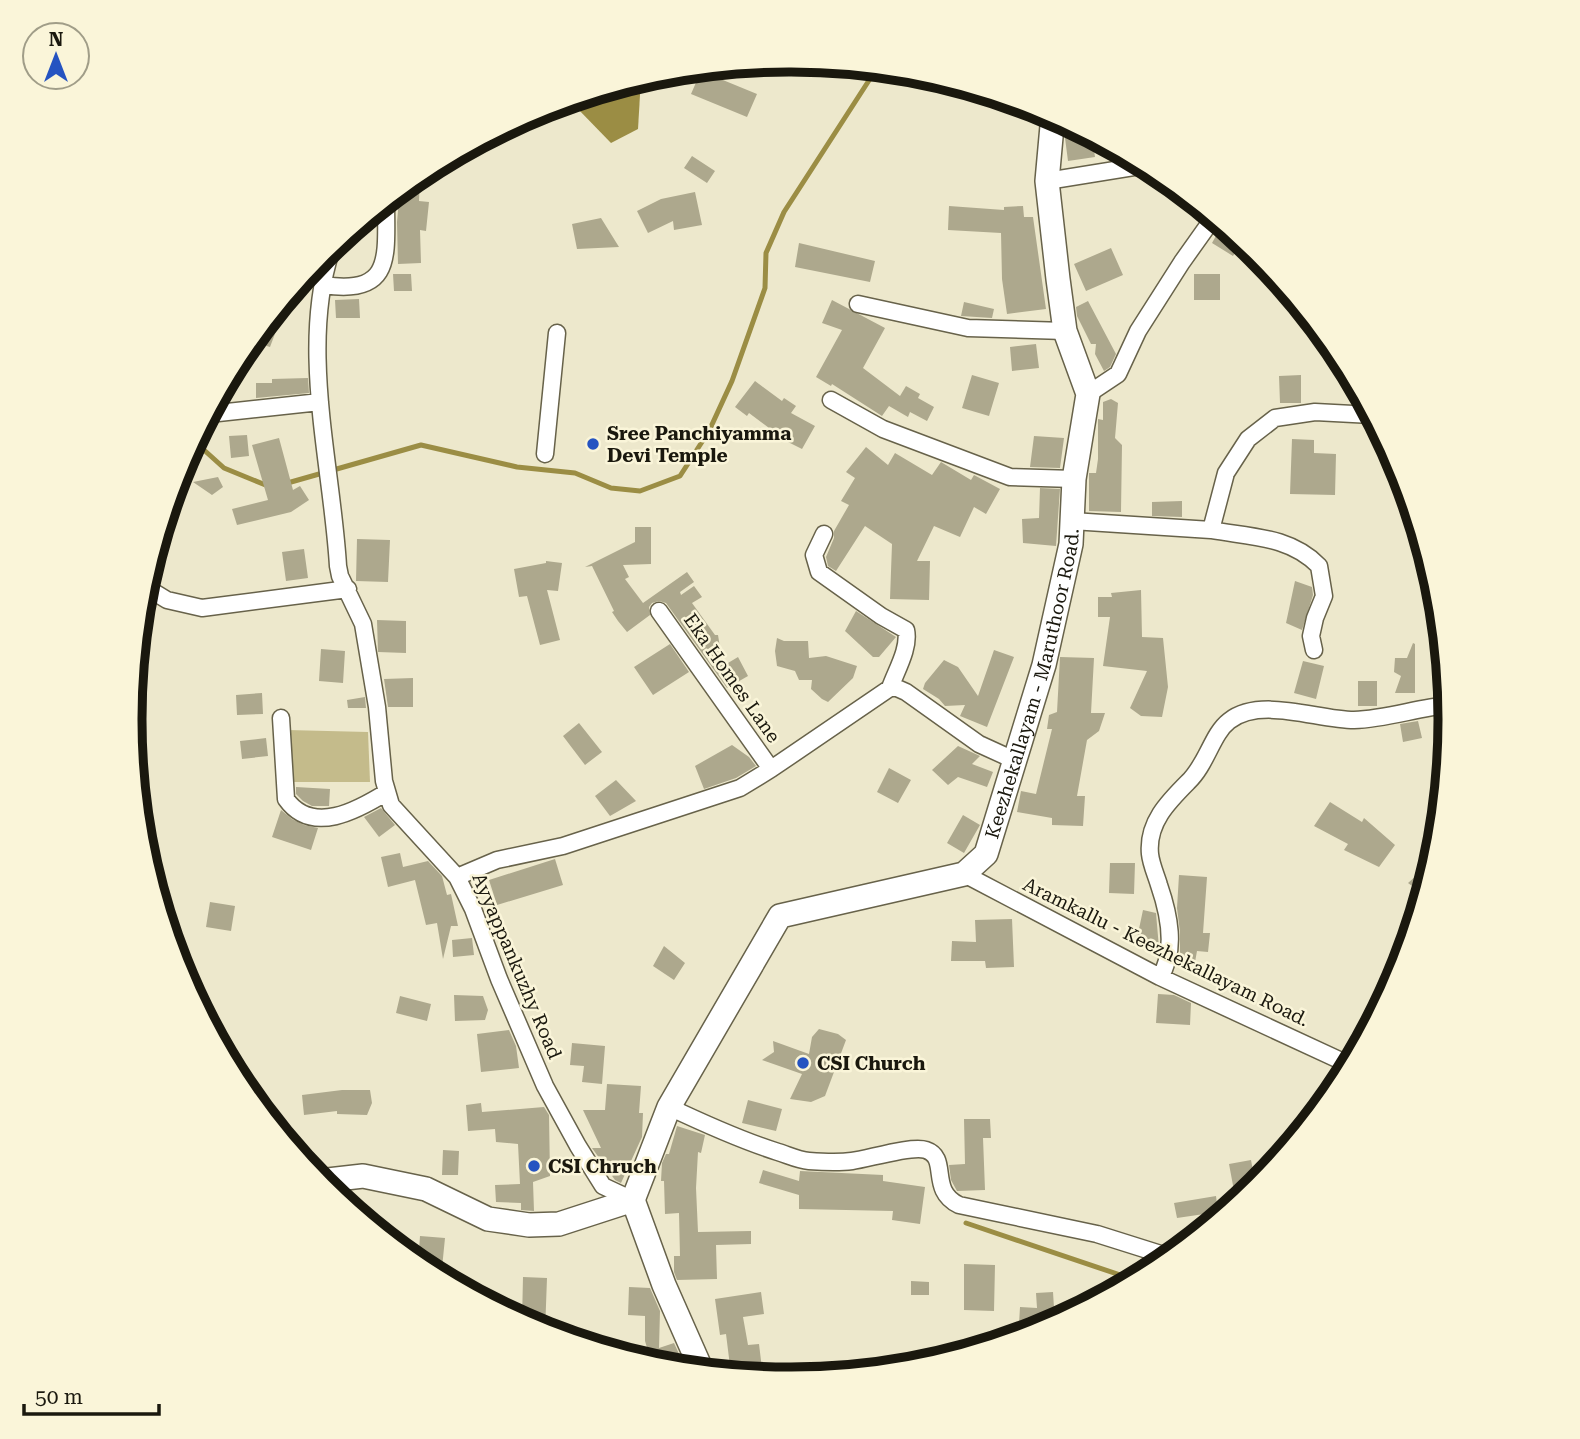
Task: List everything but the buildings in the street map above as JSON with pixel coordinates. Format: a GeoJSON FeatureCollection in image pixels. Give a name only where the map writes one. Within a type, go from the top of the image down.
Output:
{"type":"FeatureCollection","features":[{"type":"Feature","properties":{"kind":"street","name":"Keezhekallayam - Maruthoor Road."},"geometry":{"type":"LineString","coordinates":[[964,874],[986,854],[1044,665],[1071,544],[1074,479],[1088,394],[1065,331],[1047,181],[1052,128]]}},
{"type":"Feature","properties":{"kind":"street"},"geometry":{"type":"LineString","coordinates":[[1047,181],[1128,168]]}},
{"type":"Feature","properties":{"kind":"street"},"geometry":{"type":"LineString","coordinates":[[324,285],[357,287],[365,285],[378,274],[383,267],[386,214]]}},
{"type":"Feature","properties":{"kind":"street"},"geometry":{"type":"LineString","coordinates":[[1088,394],[1118,374],[1138,331],[1182,261],[1209,225]]}},
{"type":"Feature","properties":{"kind":"street","name":"Ayyappankuzhy Road"},"geometry":{"type":"LineString","coordinates":[[328,265],[318,330],[320,402],[338,566],[340,576],[363,624],[391,805],[457,877],[473,909],[499,979],[545,1086],[578,1146],[603,1186],[633,1200]]}},
{"type":"Feature","properties":{"kind":"street"},"geometry":{"type":"LineString","coordinates":[[858,304],[968,328],[1065,331]]}},
{"type":"Feature","properties":{"kind":"street"},"geometry":{"type":"LineString","coordinates":[[545,454],[557,333]]}},
{"type":"Feature","properties":{"kind":"street"},"geometry":{"type":"LineString","coordinates":[[831,400],[883,429],[1010,477],[1074,479]]}},
{"type":"Feature","properties":{"kind":"street"},"geometry":{"type":"LineString","coordinates":[[220,413],[320,402]]}},
{"type":"Feature","properties":{"kind":"street"},"geometry":{"type":"LineString","coordinates":[[1211,530],[1226,473],[1248,439],[1275,418],[1315,412],[1361,414]]}},
{"type":"Feature","properties":{"kind":"street"},"geometry":{"type":"LineString","coordinates":[[1072,521],[1211,530],[1273,540],[1299,548],[1319,566],[1324,596],[1311,636],[1314,650]]}},
{"type":"Feature","properties":{"kind":"street"},"geometry":{"type":"LineString","coordinates":[[824,534],[814,555],[819,572],[881,616],[906,630],[903,653],[890,688]]}},
{"type":"Feature","properties":{"kind":"street"},"geometry":{"type":"LineString","coordinates":[[155,593],[167,600],[202,608],[348,589]]}},
{"type":"Feature","properties":{"kind":"street","name":"Eka Homes Lane"},"geometry":{"type":"LineString","coordinates":[[659,611],[771,769]]}},
{"type":"Feature","properties":{"kind":"street"},"geometry":{"type":"LineString","coordinates":[[457,877],[497,860],[563,846],[740,788],[890,688],[906,692],[979,744],[1014,760]]}},
{"type":"Feature","properties":{"kind":"street"},"geometry":{"type":"LineString","coordinates":[[1160,977],[1168,965],[1170,950],[1167,916],[1150,854],[1152,835],[1160,811],[1201,768],[1224,726],[1231,719],[1271,709],[1354,720],[1437,707]]}},
{"type":"Feature","properties":{"kind":"street"},"geometry":{"type":"LineString","coordinates":[[281,718],[286,799],[293,808],[304,815],[338,816],[361,808],[387,792]]}},
{"type":"Feature","properties":{"kind":"street"},"geometry":{"type":"LineString","coordinates":[[697,1361],[664,1285],[633,1200],[668,1107],[780,916],[964,874]]}},
{"type":"Feature","properties":{"kind":"street","name":"Aramkallu - Keezhekallayam Road."},"geometry":{"type":"LineString","coordinates":[[964,874],[1160,977],[1340,1061]]}},
{"type":"Feature","properties":{"kind":"street"},"geometry":{"type":"LineString","coordinates":[[668,1107],[738,1140],[806,1161],[850,1161],[913,1149],[927,1150],[939,1165],[943,1193],[947,1199],[959,1205],[1097,1234],[1157,1253]]}},
{"type":"Feature","properties":{"kind":"street"},"geometry":{"type":"LineString","coordinates":[[333,1179],[363,1176],[426,1189],[488,1219],[529,1225],[559,1224],[633,1200]]}},
{"type":"Feature","properties":{"kind":"shaded area"},"geometry":{"type":"Polygon","coordinates":[[[640,90],[638,129],[611,143],[577,108],[640,90]]]}},
{"type":"Feature","properties":{"kind":"shaded area"},"geometry":{"type":"Polygon","coordinates":[[[287,730],[368,732],[370,782],[293,782],[287,730]]]}},
{"type":"Feature","properties":{"kind":"waterway"},"geometry":{"type":"LineString","coordinates":[[284,484],[421,445],[517,467],[575,473],[611,488],[640,491],[680,476],[709,431],[732,381],[765,288],[766,253],[784,212],[871,77]]}},
{"type":"Feature","properties":{"kind":"waterway"},"geometry":{"type":"LineString","coordinates":[[202,448],[224,468],[268,486]]}},
{"type":"Feature","properties":{"kind":"waterway"},"geometry":{"type":"LineString","coordinates":[[966,1223],[1121,1275]]}},
{"type":"Feature","properties":{"kind":"place","name":"Sree Panchiyamma Devi Temple"},"geometry":{"type":"Point","coordinates":[593,444]}},
{"type":"Feature","properties":{"kind":"place","name":"CSI Church"},"geometry":{"type":"Point","coordinates":[803,1063]}},
{"type":"Feature","properties":{"kind":"place","name":"CSI Chruch"},"geometry":{"type":"Point","coordinates":[534,1166]}}]}
